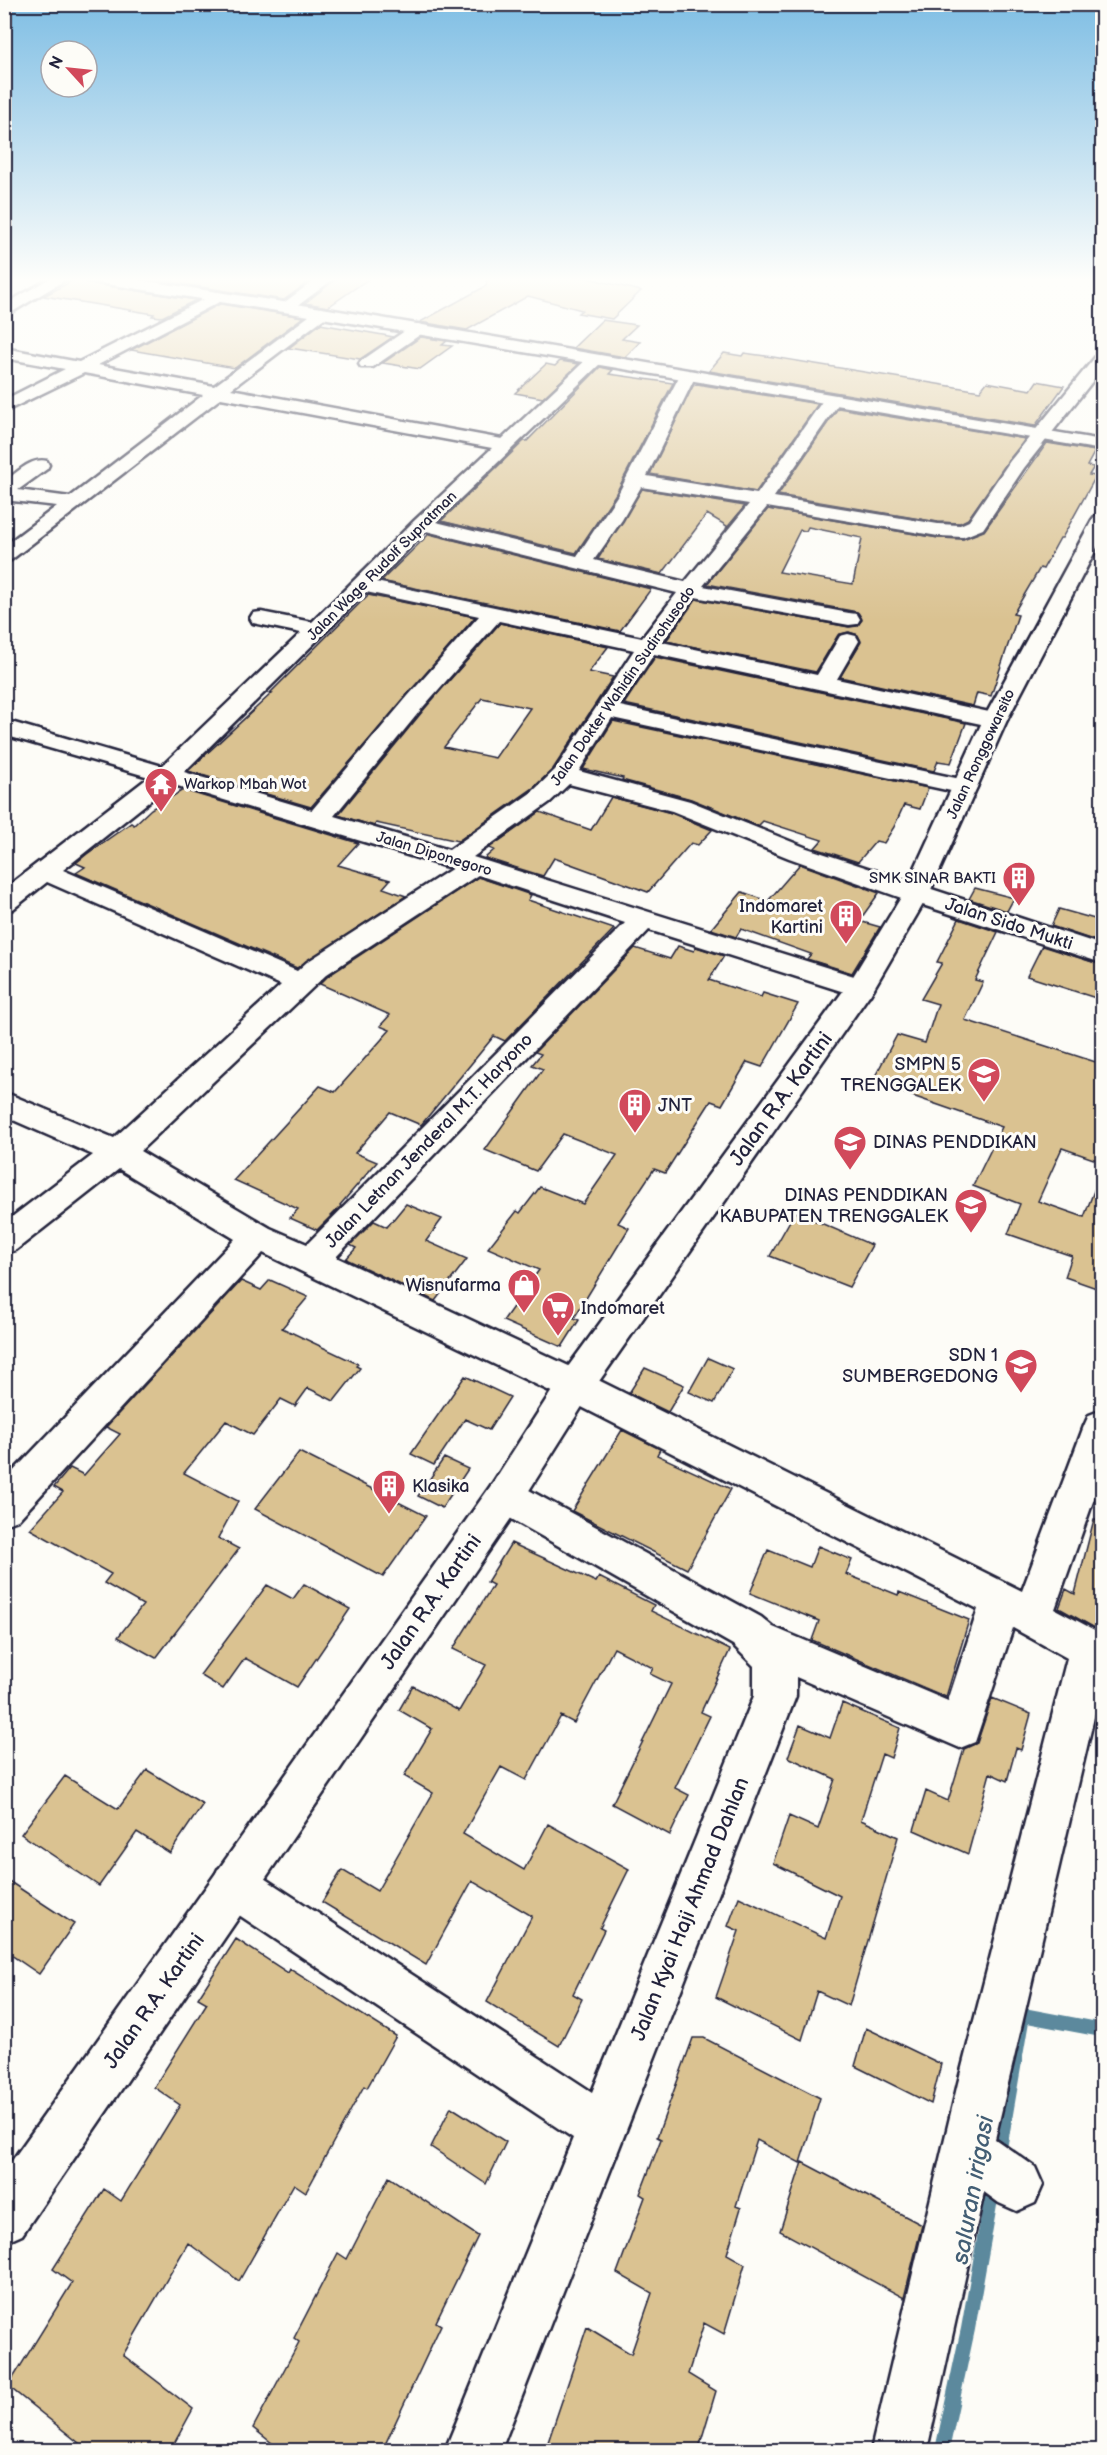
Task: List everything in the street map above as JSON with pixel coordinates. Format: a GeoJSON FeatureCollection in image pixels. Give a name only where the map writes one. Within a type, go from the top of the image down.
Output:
{"type":"FeatureCollection","features":[{"type":"Feature","properties":{"kind":"street"},"geometry":{"type":"LineString","coordinates":[[4,407],[34,392]]}},
{"type":"Feature","properties":{"kind":"street"},"geometry":{"type":"LineString","coordinates":[[4,556],[163,435],[214,392]]}},
{"type":"Feature","properties":{"kind":"street"},"geometry":{"type":"LineString","coordinates":[[218,392],[507,445]]}},
{"type":"Feature","properties":{"kind":"street","name":"Jalan Wage Rudolf Supratman"},"geometry":{"type":"LineString","coordinates":[[4,903],[168,774],[317,630],[422,524],[562,392]]}},
{"type":"Feature","properties":{"kind":"street"},"geometry":{"type":"LineString","coordinates":[[581,564],[598,543],[635,480],[680,392]]}},
{"type":"Feature","properties":{"kind":"street"},"geometry":{"type":"LineString","coordinates":[[783,392],[1102,445]]}},
{"type":"Feature","properties":{"kind":"street"},"geometry":{"type":"LineString","coordinates":[[635,480],[938,530],[969,530],[976,525],[1041,434],[1076,392]]}},
{"type":"Feature","properties":{"kind":"street","name":"Jalan Dokter Wahidin Sudirohusodo"},"geometry":{"type":"LineString","coordinates":[[4,1241],[112,1151],[294,980],[332,957],[463,863],[476,841],[541,797],[564,775],[647,647],[717,554],[762,501],[832,400]]}},
{"type":"Feature","properties":{"kind":"street"},"geometry":{"type":"LineString","coordinates":[[4,492],[40,465]]}},
{"type":"Feature","properties":{"kind":"street"},"geometry":{"type":"LineString","coordinates":[[4,492],[75,502]]}},
{"type":"Feature","properties":{"kind":"street"},"geometry":{"type":"LineString","coordinates":[[24,516],[52,520]]}},
{"type":"Feature","properties":{"kind":"street","name":"Jalan Ronggowarsito"},"geometry":{"type":"LineString","coordinates":[[860,988],[916,894],[995,720],[1102,520]]}},
{"type":"Feature","properties":{"kind":"street"},"geometry":{"type":"LineString","coordinates":[[422,524],[848,630],[823,684]]}},
{"type":"Feature","properties":{"kind":"street"},"geometry":{"type":"LineString","coordinates":[[362,585],[995,720]]}},
{"type":"Feature","properties":{"kind":"street"},"geometry":{"type":"LineString","coordinates":[[318,819],[365,765],[416,700],[494,613]]}},
{"type":"Feature","properties":{"kind":"street"},"geometry":{"type":"LineString","coordinates":[[261,618],[317,630]]}},
{"type":"Feature","properties":{"kind":"street"},"geometry":{"type":"LineString","coordinates":[[605,710],[965,787]]}},
{"type":"Feature","properties":{"kind":"street","name":"Jalan Diponegoro"},"geometry":{"type":"LineString","coordinates":[[4,727],[463,863],[860,988]]}},
{"type":"Feature","properties":{"kind":"street","name":"Jalan Sido Mukti"},"geometry":{"type":"LineString","coordinates":[[564,775],[628,790],[681,806],[798,853],[1102,954]]}},
{"type":"Feature","properties":{"kind":"street"},"geometry":{"type":"LineString","coordinates":[[46,872],[294,980]]}},
{"type":"Feature","properties":{"kind":"street","name":"Jalan Letnan Jenderal M.T. Haryono"},"geometry":{"type":"LineString","coordinates":[[4,1103],[112,1151],[258,1237],[312,1260],[645,919]]}},
{"type":"Feature","properties":{"kind":"street","name":"Jalan R.A. Kartini"},"geometry":{"type":"LineString","coordinates":[[4,2217],[505,1496],[575,1386],[860,988]]}},
{"type":"Feature","properties":{"kind":"street"},"geometry":{"type":"LineString","coordinates":[[4,1508],[258,1237]]}},
{"type":"Feature","properties":{"kind":"street"},"geometry":{"type":"LineString","coordinates":[[312,1260],[575,1386],[1016,1609],[1096,1652],[989,2166],[899,2451]]}},
{"type":"Feature","properties":{"kind":"street"},"geometry":{"type":"LineString","coordinates":[[761,1642],[960,1727],[1102,1426]]}},
{"type":"Feature","properties":{"kind":"street","name":"Jalan Kyai Haji Ahmad Dahlan"},"geometry":{"type":"LineString","coordinates":[[472,2451],[776,1696],[777,1676],[772,1656],[761,1642],[747,1631],[505,1496]]}},
{"type":"Feature","properties":{"kind":"street"},"geometry":{"type":"LineString","coordinates":[[234,1885],[602,2128]]}},
{"type":"Feature","properties":{"kind":"building"},"geometry":{"type":"Polygon","coordinates":[[[517,392],[550,392],[543,398],[515,393],[517,392]]]}},
{"type":"Feature","properties":{"kind":"building"},"geometry":{"type":"Polygon","coordinates":[[[576,392],[669,392],[615,495],[576,553],[441,521],[524,441],[527,441],[576,392]]]}},
{"type":"Feature","properties":{"kind":"building"},"geometry":{"type":"Polygon","coordinates":[[[690,392],[743,392],[818,404],[756,492],[650,474],[690,392]]]}},
{"type":"Feature","properties":{"kind":"building"},"geometry":{"type":"Polygon","coordinates":[[[831,392],[1060,392],[1035,426],[831,392]]]}},
{"type":"Feature","properties":{"kind":"building"},"geometry":{"type":"Polygon","coordinates":[[[838,408],[1025,439],[968,519],[960,523],[938,522],[778,495],[838,408]]]}},
{"type":"Feature","properties":{"kind":"building"},"geometry":{"type":"Polygon","coordinates":[[[1047,443],[1095,451],[1087,466],[1094,467],[1089,475],[1096,476],[1062,538],[1043,569],[1040,568],[1013,614],[1018,615],[991,696],[977,693],[973,706],[840,677],[861,642],[858,635],[849,632],[838,635],[816,672],[666,641],[696,599],[849,627],[857,626],[862,620],[857,612],[707,584],[768,509],[938,538],[963,539],[984,531],[1047,443]],[[808,527],[806,531],[800,530],[779,572],[853,584],[862,538],[808,527]]]}},
{"type":"Feature","properties":{"kind":"building"},"geometry":{"type":"Polygon","coordinates":[[[642,489],[745,506],[726,529],[727,526],[707,514],[662,574],[598,559],[642,489]]]}},
{"type":"Feature","properties":{"kind":"building"},"geometry":{"type":"Polygon","coordinates":[[[429,534],[651,589],[620,631],[381,581],[429,534]]]}},
{"type":"Feature","properties":{"kind":"building"},"geometry":{"type":"Polygon","coordinates":[[[368,595],[475,617],[311,807],[188,771],[272,693],[270,693],[368,595]]]}},
{"type":"Feature","properties":{"kind":"building"},"geometry":{"type":"Polygon","coordinates":[[[500,623],[608,647],[589,672],[613,677],[553,769],[533,788],[458,841],[376,823],[374,826],[338,815],[426,707],[500,623]],[[482,698],[444,747],[495,758],[530,708],[482,698]]]}},
{"type":"Feature","properties":{"kind":"building"},"geometry":{"type":"Polygon","coordinates":[[[655,657],[966,723],[951,763],[938,761],[934,771],[624,704],[655,657]]]}},
{"type":"Feature","properties":{"kind":"building"},"geometry":{"type":"Polygon","coordinates":[[[613,721],[928,788],[920,809],[904,805],[884,843],[876,841],[858,862],[815,848],[822,840],[763,821],[758,826],[691,799],[622,780],[623,778],[583,769],[613,721]]]}},
{"type":"Feature","properties":{"kind":"building"},"geometry":{"type":"Polygon","coordinates":[[[183,790],[358,843],[338,865],[390,880],[383,888],[406,896],[297,968],[76,873],[85,867],[76,863],[87,854],[131,823],[134,825],[151,809],[183,790]]]}},
{"type":"Feature","properties":{"kind":"building"},"geometry":{"type":"Polygon","coordinates":[[[611,797],[671,813],[712,830],[698,845],[691,843],[648,892],[554,858],[543,876],[485,858],[494,850],[489,848],[540,812],[591,830],[611,797]]]}},
{"type":"Feature","properties":{"kind":"building"},"geometry":{"type":"Polygon","coordinates":[[[800,864],[879,893],[859,921],[880,927],[852,973],[807,959],[811,954],[741,929],[736,937],[711,929],[742,892],[768,901],[800,864]]]}},
{"type":"Feature","properties":{"kind":"building"},"geometry":{"type":"Polygon","coordinates":[[[478,877],[531,895],[528,900],[614,929],[505,1041],[494,1036],[421,1125],[390,1112],[355,1153],[377,1162],[341,1206],[317,1230],[290,1218],[298,1209],[234,1180],[320,1086],[335,1092],[390,1030],[380,1026],[390,1015],[320,984],[328,976],[478,877]]]}},
{"type":"Feature","properties":{"kind":"building"},"geometry":{"type":"Polygon","coordinates":[[[975,888],[1014,898],[1007,911],[969,899],[975,888]]]}},
{"type":"Feature","properties":{"kind":"building"},"geometry":{"type":"Polygon","coordinates":[[[1059,909],[1102,921],[1102,943],[1051,926],[1059,909]]]}},
{"type":"Feature","properties":{"kind":"building"},"geometry":{"type":"Polygon","coordinates":[[[959,919],[998,932],[975,980],[983,982],[965,1020],[1102,1064],[1102,1162],[1062,1148],[1038,1201],[1084,1217],[1100,1175],[1102,1175],[1102,1290],[1065,1277],[1072,1256],[1008,1234],[1020,1204],[973,1186],[1002,1127],[872,1082],[897,1035],[925,1043],[938,1004],[921,999],[942,963],[937,962],[959,919]]]}},
{"type":"Feature","properties":{"kind":"building"},"geometry":{"type":"Polygon","coordinates":[[[678,946],[694,951],[696,947],[724,956],[709,980],[761,997],[763,993],[798,1004],[762,1067],[747,1062],[722,1105],[711,1101],[665,1173],[654,1169],[618,1223],[629,1228],[574,1318],[579,1320],[562,1347],[503,1321],[539,1270],[488,1248],[517,1211],[520,1213],[540,1187],[583,1204],[617,1155],[563,1134],[536,1171],[485,1150],[543,1069],[532,1065],[541,1054],[535,1052],[635,948],[670,959],[678,946]]]}},
{"type":"Feature","properties":{"kind":"building"},"geometry":{"type":"Polygon","coordinates":[[[1042,946],[1102,965],[1102,1000],[1027,976],[1042,946]]]}},
{"type":"Feature","properties":{"kind":"building"},"geometry":{"type":"Polygon","coordinates":[[[406,1204],[442,1219],[426,1241],[467,1259],[435,1301],[346,1259],[356,1248],[350,1245],[374,1221],[387,1227],[406,1204]]]}},
{"type":"Feature","properties":{"kind":"building"},"geometry":{"type":"Polygon","coordinates":[[[795,1212],[872,1245],[849,1287],[770,1256],[795,1212]]]}},
{"type":"Feature","properties":{"kind":"building"},"geometry":{"type":"Polygon","coordinates":[[[270,1280],[308,1297],[282,1328],[358,1364],[356,1366],[360,1368],[334,1401],[308,1388],[295,1406],[281,1399],[253,1435],[226,1421],[184,1473],[238,1501],[218,1538],[239,1549],[156,1658],[118,1637],[143,1605],[104,1583],[111,1574],[30,1529],[63,1492],[54,1487],[70,1468],[84,1475],[120,1434],[106,1427],[241,1281],[261,1290],[270,1280]]]}},
{"type":"Feature","properties":{"kind":"building"},"geometry":{"type":"Polygon","coordinates":[[[708,1358],[733,1369],[714,1403],[689,1392],[708,1358]]]}},
{"type":"Feature","properties":{"kind":"building"},"geometry":{"type":"Polygon","coordinates":[[[645,1368],[684,1385],[668,1412],[629,1393],[645,1368]]]}},
{"type":"Feature","properties":{"kind":"building"},"geometry":{"type":"Polygon","coordinates":[[[465,1376],[510,1397],[489,1430],[465,1419],[434,1465],[411,1454],[465,1376]]]}},
{"type":"Feature","properties":{"kind":"building"},"geometry":{"type":"Polygon","coordinates":[[[622,1430],[660,1449],[657,1455],[731,1489],[687,1569],[572,1511],[622,1430]]]}},
{"type":"Feature","properties":{"kind":"building","name":"Klasika"},"geometry":{"type":"Polygon","coordinates":[[[299,1452],[426,1516],[383,1577],[255,1509],[299,1452]]]}},
{"type":"Feature","properties":{"kind":"building"},"geometry":{"type":"Polygon","coordinates":[[[444,1458],[468,1469],[442,1508],[418,1496],[444,1458]]]}},
{"type":"Feature","properties":{"kind":"building"},"geometry":{"type":"Polygon","coordinates":[[[1094,1519],[1102,1520],[1102,1632],[1059,1608],[1066,1589],[1075,1594],[1094,1519]]]}},
{"type":"Feature","properties":{"kind":"building"},"geometry":{"type":"Polygon","coordinates":[[[511,1543],[596,1582],[599,1577],[654,1605],[651,1611],[730,1650],[701,1712],[710,1716],[675,1788],[689,1795],[670,1835],[612,1804],[671,1684],[650,1674],[653,1668],[614,1648],[574,1723],[561,1716],[526,1780],[501,1767],[463,1834],[524,1870],[548,1824],[629,1869],[600,1928],[604,1930],[573,1994],[582,1999],[559,2046],[487,2002],[532,1916],[472,1881],[426,1965],[322,1902],[342,1870],[377,1891],[433,1793],[404,1776],[432,1729],[399,1710],[413,1686],[459,1711],[486,1665],[453,1649],[493,1585],[487,1582],[511,1543]]]}},
{"type":"Feature","properties":{"kind":"building"},"geometry":{"type":"Polygon","coordinates":[[[818,1546],[852,1560],[846,1574],[969,1620],[946,1697],[812,1640],[819,1621],[750,1593],[768,1550],[810,1567],[818,1546]]]}},
{"type":"Feature","properties":{"kind":"building"},"geometry":{"type":"Polygon","coordinates":[[[304,1584],[350,1609],[297,1687],[245,1658],[223,1689],[200,1675],[267,1585],[293,1599],[304,1584]]]}},
{"type":"Feature","properties":{"kind":"building"},"geometry":{"type":"Polygon","coordinates":[[[992,1698],[1031,1714],[1021,1750],[1016,1748],[1007,1781],[990,1773],[968,1854],[914,1830],[926,1791],[948,1801],[964,1749],[977,1743],[992,1698]]]}},
{"type":"Feature","properties":{"kind":"building"},"geometry":{"type":"Polygon","coordinates":[[[842,1703],[900,1728],[891,1758],[882,1754],[861,1820],[898,1837],[849,2006],[817,1991],[802,2040],[716,1997],[739,1931],[728,1926],[739,1897],[826,1938],[840,1896],[773,1863],[789,1816],[818,1829],[835,1779],[788,1757],[800,1725],[830,1738],[842,1703]]]}},
{"type":"Feature","properties":{"kind":"building"},"geometry":{"type":"Polygon","coordinates":[[[147,1770],[203,1804],[170,1853],[137,1832],[99,1886],[21,1834],[65,1776],[118,1809],[147,1770]]]}},
{"type":"Feature","properties":{"kind":"building"},"geometry":{"type":"Polygon","coordinates":[[[4,1878],[74,1924],[39,1974],[4,1950],[4,1878]]]}},
{"type":"Feature","properties":{"kind":"building"},"geometry":{"type":"Polygon","coordinates":[[[236,1939],[288,1973],[290,1969],[396,2036],[367,2088],[364,2086],[306,2192],[294,2184],[239,2281],[188,2243],[123,2355],[193,2409],[170,2451],[89,2451],[8,2386],[72,2283],[53,2269],[104,2189],[121,2201],[180,2105],[154,2087],[207,2003],[198,1998],[236,1939]]]}},
{"type":"Feature","properties":{"kind":"building"},"geometry":{"type":"Polygon","coordinates":[[[866,2028],[941,2064],[931,2104],[855,2066],[866,2028]]]}},
{"type":"Feature","properties":{"kind":"building"},"geometry":{"type":"Polygon","coordinates":[[[693,2038],[704,2038],[820,2098],[800,2163],[757,2140],[736,2206],[741,2208],[727,2254],[745,2264],[724,2334],[704,2323],[688,2374],[716,2391],[698,2451],[545,2451],[587,2327],[631,2354],[652,2293],[617,2273],[645,2197],[640,2194],[661,2139],[657,2137],[693,2038]]]}},
{"type":"Feature","properties":{"kind":"building"},"geometry":{"type":"Polygon","coordinates":[[[451,2107],[506,2142],[486,2184],[431,2147],[451,2107]]]}},
{"type":"Feature","properties":{"kind":"building"},"geometry":{"type":"Polygon","coordinates":[[[802,2162],[922,2225],[904,2298],[780,2231],[802,2162]]]}},
{"type":"Feature","properties":{"kind":"building"},"geometry":{"type":"Polygon","coordinates":[[[389,2177],[478,2236],[436,2322],[441,2325],[382,2451],[282,2451],[253,2428],[299,2342],[294,2338],[338,2253],[347,2259],[389,2177]]]}},
{"type":"Feature","properties":{"kind":"waterway","name":"saluran irigasi"},"geometry":{"type":"LineString","coordinates":[[999,2154],[1023,2015],[1102,2030]]}},
{"type":"Feature","properties":{"kind":"waterway","name":"saluran irigasi"},"geometry":{"type":"LineString","coordinates":[[942,2450],[968,2329],[993,2188]]}},
{"type":"Feature","properties":{"kind":"place","name":"Warkop Mbah Wot"},"geometry":{"type":"Point","coordinates":[161,813]}},
{"type":"Feature","properties":{"kind":"place","name":"SMK SINAR BAKTI"},"geometry":{"type":"Point","coordinates":[1019,907]}},
{"type":"Feature","properties":{"kind":"place","name":"Indomaret Kartini"},"geometry":{"type":"Point","coordinates":[846,945]}},
{"type":"Feature","properties":{"kind":"place","name":"SMPN 5 TRENGGALEK"},"geometry":{"type":"Point","coordinates":[984,1103]}},
{"type":"Feature","properties":{"kind":"place","name":"JNT"},"geometry":{"type":"Point","coordinates":[635,1134]}},
{"type":"Feature","properties":{"kind":"place","name":"DINAS PENDDIKAN"},"geometry":{"type":"Point","coordinates":[850,1171]}},
{"type":"Feature","properties":{"kind":"place","name":"DINAS PENDDIKAN KABUPATEN TRENGGALEK"},"geometry":{"type":"Point","coordinates":[971,1234]}},
{"type":"Feature","properties":{"kind":"place","name":"Wisnufarma"},"geometry":{"type":"Point","coordinates":[524,1314]}},
{"type":"Feature","properties":{"kind":"place","name":"Indomaret"},"geometry":{"type":"Point","coordinates":[558,1337]}},
{"type":"Feature","properties":{"kind":"place","name":"SDN 1 SUMBERGEDONG"},"geometry":{"type":"Point","coordinates":[1021,1394]}},
{"type":"Feature","properties":{"kind":"place","name":"Klasika"},"geometry":{"type":"Point","coordinates":[389,1515]}}]}
